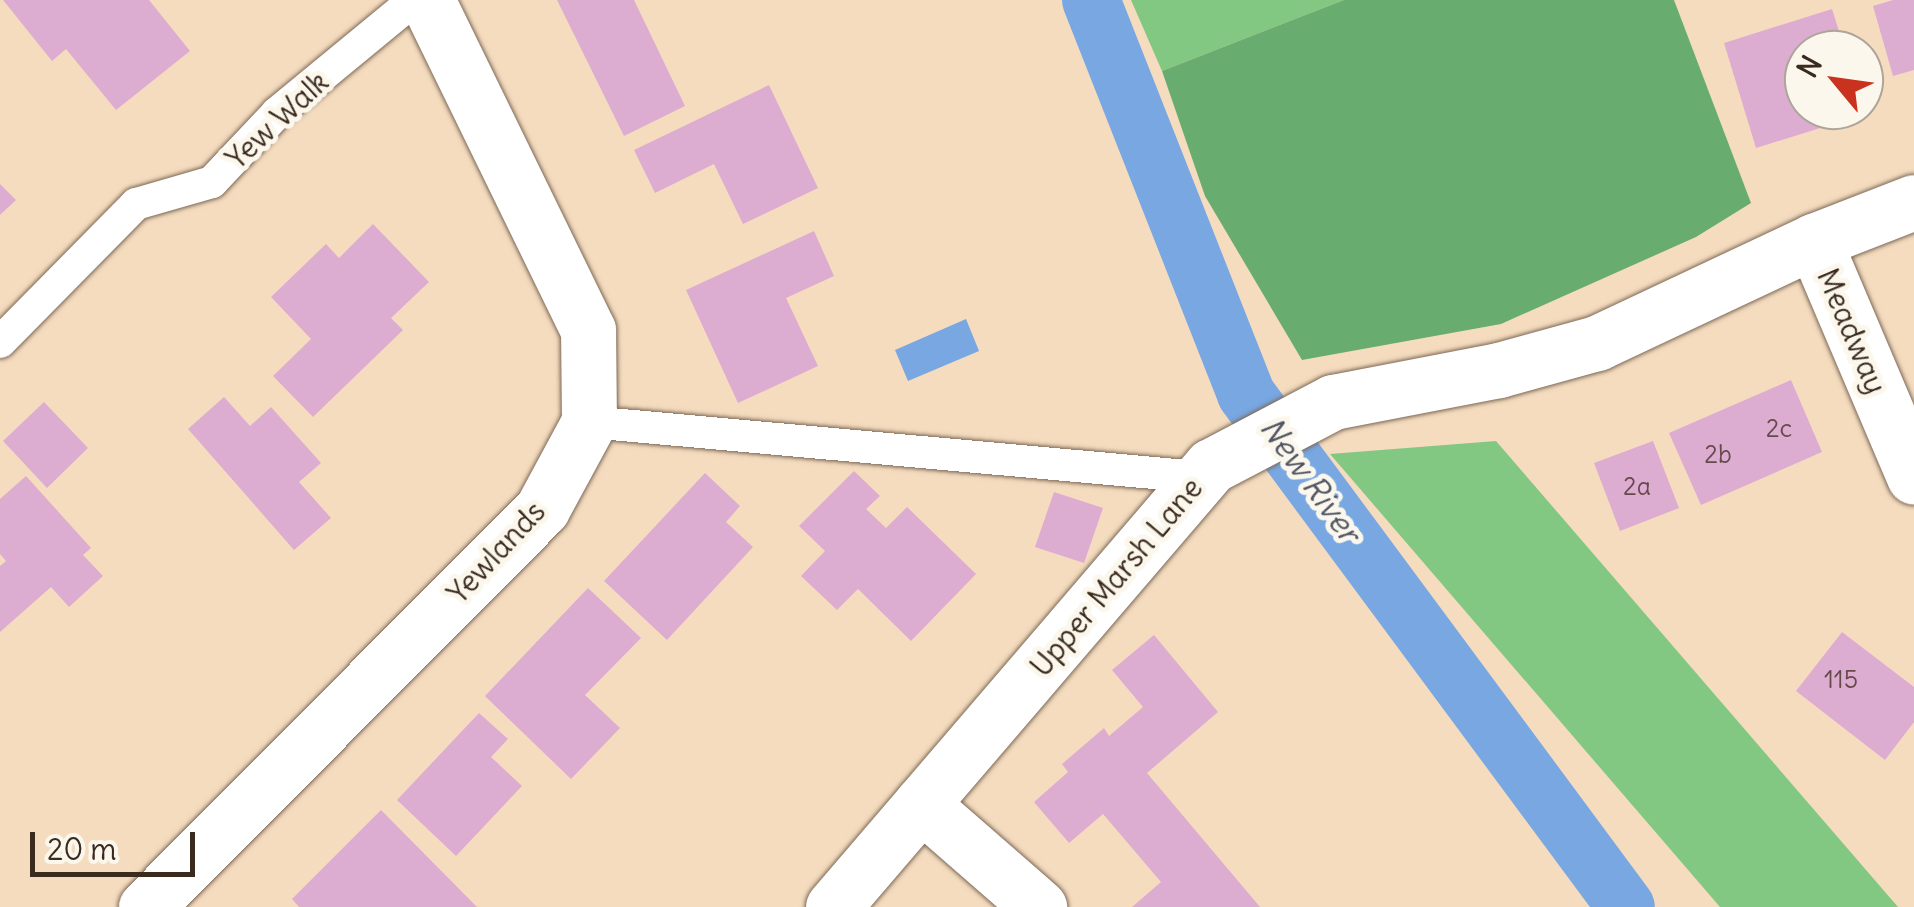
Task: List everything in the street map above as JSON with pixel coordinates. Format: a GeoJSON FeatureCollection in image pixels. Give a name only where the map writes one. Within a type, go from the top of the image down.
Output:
{"type":"FeatureCollection","features":[{"type":"Feature","properties":{"kind":"street","name":"Yewlands"},"geometry":{"type":"LineString","coordinates":[[146,907],[542,509],[589,422],[588,330],[428,0]]}},
{"type":"Feature","properties":{"kind":"street","name":"Upper Marsh Lane"},"geometry":{"type":"LineString","coordinates":[[833,907],[1204,472],[1333,402],[1499,370],[1596,342],[1670,312],[1814,241],[1914,202]]}},
{"type":"Feature","properties":{"kind":"street","name":"Meadway"},"geometry":{"type":"LineString","coordinates":[[1814,241],[1914,477]]}},
{"type":"Feature","properties":{"kind":"street"},"geometry":{"type":"LineString","coordinates":[[922,804],[1038,907]]}},
{"type":"Feature","properties":{"kind":"lane","name":"Yew Walk"},"geometry":{"type":"LineString","coordinates":[[0,342],[136,204],[212,182],[277,113],[414,0]]}},
{"type":"Feature","properties":{"kind":"lane"},"geometry":{"type":"LineString","coordinates":[[589,422],[1204,472]]}},
{"type":"Feature","properties":{"kind":"green space"},"geometry":{"type":"Polygon","coordinates":[[[1131,0],[1344,0],[1162,71],[1131,0]]]}},
{"type":"Feature","properties":{"kind":"green space"},"geometry":{"type":"Polygon","coordinates":[[[1344,0],[1674,0],[1751,203],[1696,237],[1501,324],[1302,360],[1205,196],[1162,71],[1344,0]]]}},
{"type":"Feature","properties":{"kind":"green space"},"geometry":{"type":"Polygon","coordinates":[[[1496,441],[1898,907],[1720,907],[1330,454],[1496,441]]]}},
{"type":"Feature","properties":{"kind":"water"},"geometry":{"type":"Polygon","coordinates":[[[966,319],[979,351],[908,381],[895,350],[966,319]]]}},
{"type":"Feature","properties":{"kind":"building"},"geometry":{"type":"Polygon","coordinates":[[[3,0],[149,0],[190,51],[116,110],[66,49],[52,61],[3,0]]]}},
{"type":"Feature","properties":{"kind":"building"},"geometry":{"type":"Polygon","coordinates":[[[557,0],[634,0],[685,106],[624,136],[557,0]]]}},
{"type":"Feature","properties":{"kind":"building"},"geometry":{"type":"Polygon","coordinates":[[[1893,0],[1914,0],[1914,70],[1893,76],[1884,30],[1880,30],[1873,6],[1893,0]]]}},
{"type":"Feature","properties":{"kind":"building"},"geometry":{"type":"Polygon","coordinates":[[[1832,9],[1839,30],[1784,30],[1784,130],[1814,130],[1756,148],[1724,43],[1832,9]]]}},
{"type":"Feature","properties":{"kind":"building"},"geometry":{"type":"Polygon","coordinates":[[[769,85],[818,188],[743,224],[714,164],[655,193],[634,150],[769,85]]]}},
{"type":"Feature","properties":{"kind":"building"},"geometry":{"type":"Polygon","coordinates":[[[0,184],[16,200],[0,215],[0,184]]]}},
{"type":"Feature","properties":{"kind":"building"},"geometry":{"type":"Polygon","coordinates":[[[373,224],[429,282],[391,318],[403,330],[313,417],[273,376],[311,339],[271,297],[326,244],[339,258],[373,224]]]}},
{"type":"Feature","properties":{"kind":"building"},"geometry":{"type":"Polygon","coordinates":[[[814,231],[834,276],[786,298],[818,366],[738,403],[686,290],[814,231]]]}},
{"type":"Feature","properties":{"kind":"building"},"geometry":{"type":"Polygon","coordinates":[[[1791,380],[1822,452],[1701,505],[1669,433],[1791,380]]]}},
{"type":"Feature","properties":{"kind":"building"},"geometry":{"type":"Polygon","coordinates":[[[224,397],[250,426],[271,407],[321,463],[299,482],[331,518],[294,550],[188,429],[224,397]]]}},
{"type":"Feature","properties":{"kind":"building"},"geometry":{"type":"Polygon","coordinates":[[[44,402],[88,448],[47,488],[3,441],[44,402]]]}},
{"type":"Feature","properties":{"kind":"building"},"geometry":{"type":"Polygon","coordinates":[[[1653,441],[1679,508],[1620,531],[1594,463],[1653,441]]]}},
{"type":"Feature","properties":{"kind":"building"},"geometry":{"type":"Polygon","coordinates":[[[854,471],[880,496],[866,509],[886,528],[907,507],[976,574],[911,641],[858,589],[837,610],[801,576],[825,551],[799,526],[854,471]]]}},
{"type":"Feature","properties":{"kind":"building"},"geometry":{"type":"Polygon","coordinates":[[[705,473],[740,506],[726,522],[753,547],[667,640],[604,581],[705,473]]]}},
{"type":"Feature","properties":{"kind":"building"},"geometry":{"type":"Polygon","coordinates":[[[26,476],[91,548],[83,555],[103,576],[69,607],[51,587],[0,632],[0,566],[6,561],[0,554],[0,499],[26,476]]]}},
{"type":"Feature","properties":{"kind":"building"},"geometry":{"type":"Polygon","coordinates":[[[1054,492],[1103,508],[1084,563],[1035,547],[1054,492]]]}},
{"type":"Feature","properties":{"kind":"building"},"geometry":{"type":"Polygon","coordinates":[[[588,588],[641,638],[585,695],[620,728],[571,779],[485,696],[588,588]]]}},
{"type":"Feature","properties":{"kind":"building"},"geometry":{"type":"Polygon","coordinates":[[[1842,632],[1914,687],[1914,722],[1885,760],[1796,691],[1842,632]]]}},
{"type":"Feature","properties":{"kind":"building"},"geometry":{"type":"Polygon","coordinates":[[[1154,635],[1218,712],[1147,773],[1260,907],[1132,907],[1161,882],[1103,814],[1069,843],[1034,802],[1068,772],[1062,764],[1104,728],[1109,736],[1143,707],[1112,670],[1154,635]]]}},
{"type":"Feature","properties":{"kind":"building"},"geometry":{"type":"Polygon","coordinates":[[[479,713],[508,739],[491,757],[522,786],[456,856],[397,800],[479,713]]]}},
{"type":"Feature","properties":{"kind":"building"},"geometry":{"type":"Polygon","coordinates":[[[381,810],[477,907],[299,907],[292,899],[381,810]]]}},
{"type":"Feature","properties":{"kind":"waterway","name":"New River"},"geometry":{"type":"LineString","coordinates":[[1091,0],[1246,394],[1626,907]]}}]}
